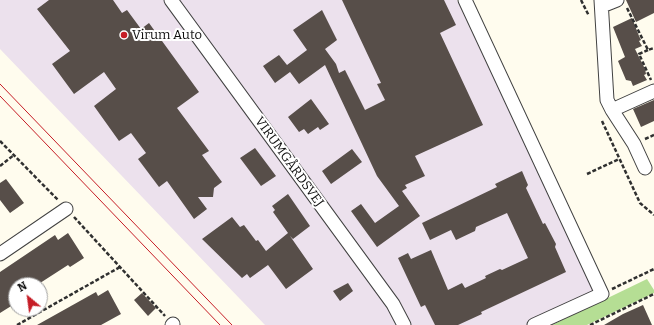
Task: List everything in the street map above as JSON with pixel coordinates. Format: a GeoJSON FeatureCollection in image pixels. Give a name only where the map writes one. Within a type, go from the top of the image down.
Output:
{"type":"FeatureCollection","features":[{"type":"Feature","properties":{"kind":"street","name":"VIRUMGÅRDSVEJ"},"geometry":{"type":"LineString","coordinates":[[171,0],[393,304],[404,325]]}},
{"type":"Feature","properties":{"kind":"street"},"geometry":{"type":"LineString","coordinates":[[465,0],[602,294],[534,325]]}},
{"type":"Feature","properties":{"kind":"street"},"geometry":{"type":"LineString","coordinates":[[621,3],[607,4],[602,2],[602,32],[607,100],[634,144],[645,168]]}},
{"type":"Feature","properties":{"kind":"street"},"geometry":{"type":"LineString","coordinates":[[612,110],[654,90]]}},
{"type":"Feature","properties":{"kind":"street"},"geometry":{"type":"LineString","coordinates":[[0,254],[66,209]]}},
{"type":"Feature","properties":{"kind":"path"},"geometry":{"type":"LineString","coordinates":[[621,3],[648,50]]}},
{"type":"Feature","properties":{"kind":"path"},"geometry":{"type":"LineString","coordinates":[[654,48],[639,54],[654,87]]}},
{"type":"Feature","properties":{"kind":"path"},"geometry":{"type":"LineString","coordinates":[[0,141],[66,209],[173,325]]}},
{"type":"Feature","properties":{"kind":"path"},"geometry":{"type":"LineString","coordinates":[[0,166],[14,155]]}},
{"type":"Feature","properties":{"kind":"path"},"geometry":{"type":"LineString","coordinates":[[587,174],[619,159]]}},
{"type":"Feature","properties":{"kind":"path"},"geometry":{"type":"LineString","coordinates":[[17,325],[120,267]]}},
{"type":"Feature","properties":{"kind":"path"},"geometry":{"type":"LineString","coordinates":[[602,294],[654,269]]}},
{"type":"Feature","properties":{"kind":"path"},"geometry":{"type":"LineString","coordinates":[[590,325],[654,294]]}},
{"type":"Feature","properties":{"kind":"shaded area"},"geometry":{"type":"Polygon","coordinates":[[[0,0],[457,0],[598,301],[547,325],[265,325],[0,49],[0,0]]]}},
{"type":"Feature","properties":{"kind":"green space"},"geometry":{"type":"Polygon","coordinates":[[[647,279],[654,290],[654,293],[587,325],[552,325],[647,279]]]}},
{"type":"Feature","properties":{"kind":"building"},"geometry":{"type":"Polygon","coordinates":[[[49,0],[113,0],[122,13],[127,10],[141,29],[149,23],[199,92],[177,108],[209,151],[202,155],[222,182],[214,188],[213,197],[198,197],[207,209],[194,219],[167,181],[159,187],[138,159],[146,153],[131,133],[119,141],[94,106],[116,89],[104,72],[74,94],[52,64],[70,51],[37,9],[49,0]]]}},
{"type":"Feature","properties":{"kind":"building"},"geometry":{"type":"Polygon","coordinates":[[[342,0],[444,0],[456,25],[440,33],[483,125],[415,156],[425,176],[405,185],[407,188],[402,191],[420,216],[377,247],[351,211],[361,204],[375,223],[399,206],[377,176],[325,65],[299,84],[290,72],[275,83],[263,66],[279,55],[287,65],[307,50],[293,30],[322,10],[337,40],[325,49],[336,64],[339,73],[345,70],[365,110],[385,100],[377,84],[381,83],[342,0]]]}},
{"type":"Feature","properties":{"kind":"building"},"geometry":{"type":"Polygon","coordinates":[[[626,0],[654,0],[654,13],[636,22],[626,0]]]}},
{"type":"Feature","properties":{"kind":"building"},"geometry":{"type":"Polygon","coordinates":[[[632,18],[642,46],[635,49],[645,69],[646,74],[644,75],[647,80],[633,86],[631,81],[626,80],[618,61],[625,57],[613,27],[632,18]]]}},
{"type":"Feature","properties":{"kind":"building"},"geometry":{"type":"Polygon","coordinates":[[[311,99],[329,124],[320,130],[318,127],[308,134],[304,129],[299,132],[288,117],[311,99]]]}},
{"type":"Feature","properties":{"kind":"building"},"geometry":{"type":"Polygon","coordinates":[[[654,100],[654,121],[641,127],[633,109],[654,100]]]}},
{"type":"Feature","properties":{"kind":"building"},"geometry":{"type":"Polygon","coordinates":[[[255,148],[276,176],[261,186],[240,158],[255,148]]]}},
{"type":"Feature","properties":{"kind":"building"},"geometry":{"type":"Polygon","coordinates":[[[352,149],[362,162],[331,184],[322,171],[352,149]]]}},
{"type":"Feature","properties":{"kind":"building"},"geometry":{"type":"Polygon","coordinates":[[[522,171],[528,185],[526,188],[543,224],[545,223],[556,244],[555,247],[566,272],[481,312],[482,314],[458,325],[435,325],[425,305],[421,307],[398,258],[408,253],[411,259],[431,250],[448,290],[462,283],[465,288],[486,278],[485,276],[528,258],[507,213],[476,227],[475,231],[456,240],[451,230],[430,240],[422,223],[497,187],[495,184],[522,171]]]}},
{"type":"Feature","properties":{"kind":"building"},"geometry":{"type":"Polygon","coordinates":[[[6,179],[24,203],[10,213],[0,200],[0,183],[6,179]]]}},
{"type":"Feature","properties":{"kind":"building"},"geometry":{"type":"Polygon","coordinates":[[[288,194],[310,226],[293,239],[290,236],[313,269],[286,289],[268,265],[250,278],[247,274],[242,278],[202,239],[232,217],[240,227],[244,225],[266,251],[288,233],[273,212],[275,210],[272,206],[288,194]]]}},
{"type":"Feature","properties":{"kind":"building"},"geometry":{"type":"Polygon","coordinates":[[[68,233],[84,258],[70,267],[68,265],[48,278],[8,277],[8,308],[0,313],[0,272],[55,235],[58,240],[68,233]]]}},
{"type":"Feature","properties":{"kind":"building"},"geometry":{"type":"Polygon","coordinates":[[[348,283],[353,291],[340,301],[333,291],[348,283]]]}},
{"type":"Feature","properties":{"kind":"building"},"geometry":{"type":"Polygon","coordinates":[[[108,290],[121,314],[101,325],[37,325],[96,292],[98,296],[108,290]]]}},
{"type":"Feature","properties":{"kind":"building"},"geometry":{"type":"Polygon","coordinates":[[[142,293],[156,308],[148,316],[134,300],[142,293]]]}},
{"type":"Feature","properties":{"kind":"building"},"geometry":{"type":"Polygon","coordinates":[[[643,305],[652,325],[604,325],[623,314],[643,305]]]}},
{"type":"Feature","properties":{"kind":"tram line"},"geometry":{"type":"LineString","coordinates":[[0,84],[232,325]]}},
{"type":"Feature","properties":{"kind":"tram line"},"geometry":{"type":"LineString","coordinates":[[0,96],[220,325]]}},
{"type":"Feature","properties":{"kind":"place","name":"Virum Auto"},"geometry":{"type":"Point","coordinates":[124,35]}}]}
